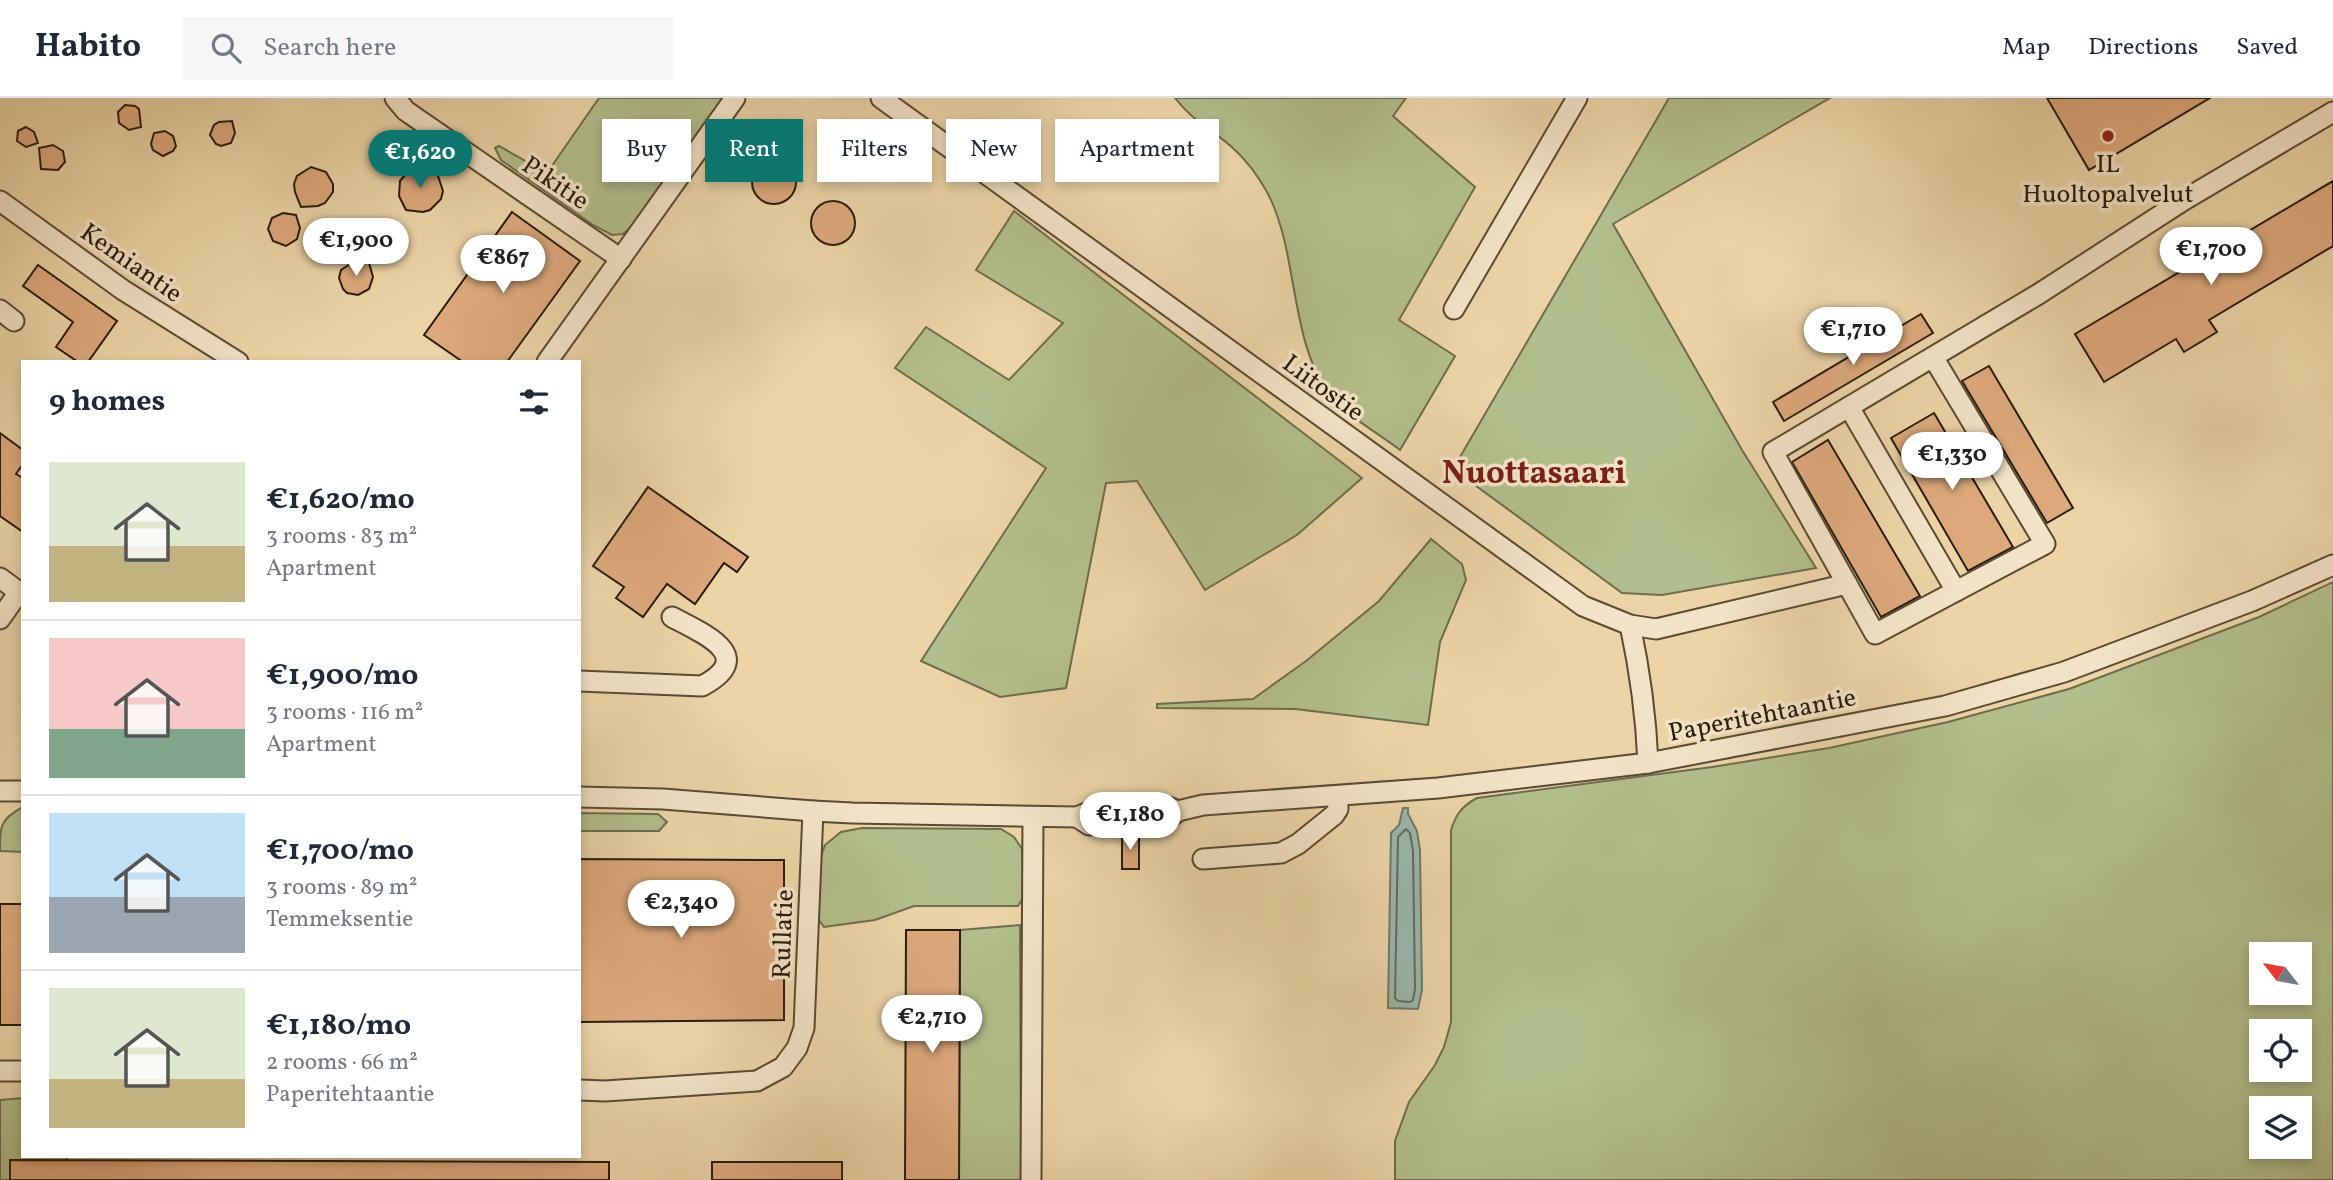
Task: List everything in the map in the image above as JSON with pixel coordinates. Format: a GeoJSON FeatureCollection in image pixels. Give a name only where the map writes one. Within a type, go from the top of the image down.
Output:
{"type":"FeatureCollection","features":[{"type":"Feature","properties":{"kind":"street","name":"Pikitie"},"geometry":{"type":"LineString","coordinates":[[395,98],[406,111],[621,259]]}},
{"type":"Feature","properties":{"kind":"street"},"geometry":{"type":"LineString","coordinates":[[548,360],[735,98]]}},
{"type":"Feature","properties":{"kind":"street","name":"Liitostie"},"geometry":{"type":"LineString","coordinates":[[881,98],[1583,606],[1630,625],[1656,629],[1847,584]]}},
{"type":"Feature","properties":{"kind":"street"},"geometry":{"type":"LineString","coordinates":[[1454,309],[1577,98]]}},
{"type":"Feature","properties":{"kind":"street"},"geometry":{"type":"LineString","coordinates":[[1933,357],[2045,544],[1875,634],[1773,452],[2037,295],[2184,200],[2333,112]]}},
{"type":"Feature","properties":{"kind":"street","name":"Kemiantie"},"geometry":{"type":"LineString","coordinates":[[3,208],[123,290],[235,360]]}},
{"type":"Feature","properties":{"kind":"street"},"geometry":{"type":"LineString","coordinates":[[1849,408],[1956,591]]}},
{"type":"Feature","properties":{"kind":"street","name":"Paperitehtaantie"},"geometry":{"type":"LineString","coordinates":[[1033,817],[1077,817],[1089,825],[1168,819],[1178,811],[1203,805],[1438,788],[1648,763],[1945,706],[2077,667],[2252,601],[2333,565]]}},
{"type":"Feature","properties":{"kind":"street"},"geometry":{"type":"LineString","coordinates":[[0,578],[19,592],[11,614]]}},
{"type":"Feature","properties":{"kind":"street"},"geometry":{"type":"LineString","coordinates":[[581,681],[702,687],[719,677],[726,663],[718,642],[672,617]]}},
{"type":"Feature","properties":{"kind":"street"},"geometry":{"type":"LineString","coordinates":[[1630,625],[1641,683],[1648,763]]}},
{"type":"Feature","properties":{"kind":"street"},"geometry":{"type":"LineString","coordinates":[[0,791],[21,791]]}},
{"type":"Feature","properties":{"kind":"street"},"geometry":{"type":"LineString","coordinates":[[1203,859],[1281,853],[1298,844],[1334,815],[1338,809],[1338,796]]}},
{"type":"Feature","properties":{"kind":"street"},"geometry":{"type":"LineString","coordinates":[[581,797],[663,799],[852,814],[1033,817],[1031,1180]]}},
{"type":"Feature","properties":{"kind":"street","name":"Rullatie"},"geometry":{"type":"LineString","coordinates":[[581,1090],[749,1082],[774,1073],[791,1058],[804,1028],[813,811]]}},
{"type":"Feature","properties":{"kind":"street"},"geometry":{"type":"LineString","coordinates":[[0,1070],[21,1071]]}},
{"type":"Feature","properties":{"kind":"green space"},"geometry":{"type":"Polygon","coordinates":[[[599,98],[724,98],[709,119],[705,119],[705,124],[691,144],[691,119],[602,119],[602,182],[663,182],[623,234],[612,235],[593,225],[501,160],[495,148],[499,146],[547,173],[599,98]]]}},
{"type":"Feature","properties":{"kind":"green space"},"geometry":{"type":"Polygon","coordinates":[[[1175,98],[1406,98],[1393,116],[1475,187],[1399,320],[1455,356],[1400,450],[1342,408],[1320,380],[1309,355],[1302,328],[1278,217],[1267,192],[1240,155],[1219,137],[1219,119],[1196,119],[1175,98]]]}},
{"type":"Feature","properties":{"kind":"green space"},"geometry":{"type":"Polygon","coordinates":[[[1669,98],[1830,98],[1613,224],[1742,450],[1816,568],[1662,595],[1622,593],[1453,469],[1669,98]]]}},
{"type":"Feature","properties":{"kind":"green space"},"geometry":{"type":"Polygon","coordinates":[[[1014,211],[1362,478],[1297,535],[1205,590],[1137,481],[1106,483],[1066,688],[1000,697],[921,661],[1046,468],[895,368],[926,327],[1009,380],[1063,323],[976,270],[1014,211]]]}},
{"type":"Feature","properties":{"kind":"green space"},"geometry":{"type":"Polygon","coordinates":[[[1431,539],[1462,564],[1466,580],[1440,642],[1428,725],[1295,709],[1157,708],[1157,704],[1253,699],[1306,661],[1379,601],[1431,539]]]}},
{"type":"Feature","properties":{"kind":"green space"},"geometry":{"type":"Polygon","coordinates":[[[2333,582],[2333,1180],[1395,1180],[1395,1141],[1409,1102],[1444,1047],[1451,1022],[1451,830],[1460,811],[1472,801],[1477,798],[1712,767],[1829,748],[1948,722],[2069,689],[2259,617],[2333,582]]]}},
{"type":"Feature","properties":{"kind":"green space"},"geometry":{"type":"Polygon","coordinates":[[[21,808],[21,852],[0,851],[3,824],[10,815],[21,808]]]}},
{"type":"Feature","properties":{"kind":"green space"},"geometry":{"type":"Polygon","coordinates":[[[581,813],[658,814],[667,822],[659,831],[581,831],[581,813]]]}},
{"type":"Feature","properties":{"kind":"green space"},"geometry":{"type":"Polygon","coordinates":[[[862,828],[1001,829],[1014,837],[1022,849],[1024,896],[1018,906],[914,906],[875,920],[824,927],[818,919],[818,865],[825,845],[841,832],[862,828]]]}},
{"type":"Feature","properties":{"kind":"green space"},"geometry":{"type":"Polygon","coordinates":[[[1020,925],[1021,1180],[959,1180],[960,930],[1020,925]]]}},
{"type":"Feature","properties":{"kind":"green space"},"geometry":{"type":"Polygon","coordinates":[[[21,1098],[21,1158],[67,1158],[67,1161],[10,1160],[10,1180],[0,1180],[0,1100],[21,1098]]]}},
{"type":"Feature","properties":{"kind":"water"},"geometry":{"type":"Polygon","coordinates":[[[1403,808],[1408,808],[1408,814],[1417,831],[1420,850],[1422,990],[1418,1009],[1388,1008],[1391,833],[1399,825],[1403,808]]]}},
{"type":"Feature","properties":{"kind":"building","name":"IL Huoltopalvelut"},"geometry":{"type":"Polygon","coordinates":[[[2047,98],[2210,98],[2089,170],[2047,98]]]}},
{"type":"Feature","properties":{"kind":"building"},"geometry":{"type":"Polygon","coordinates":[[[125,105],[139,109],[141,127],[129,130],[119,123],[118,112],[125,105]]]}},
{"type":"Feature","properties":{"kind":"building"},"geometry":{"type":"Polygon","coordinates":[[[232,121],[235,133],[231,143],[221,146],[216,144],[210,135],[214,125],[232,121]]]}},
{"type":"Feature","properties":{"kind":"building"},"geometry":{"type":"Polygon","coordinates":[[[26,127],[34,132],[38,143],[26,147],[17,141],[18,131],[26,127]]]}},
{"type":"Feature","properties":{"kind":"building"},"geometry":{"type":"Polygon","coordinates":[[[165,131],[173,136],[176,146],[173,151],[163,156],[153,150],[151,144],[154,133],[165,131]]]}},
{"type":"Feature","properties":{"kind":"building"},"geometry":{"type":"Polygon","coordinates":[[[53,145],[63,151],[65,162],[58,170],[41,169],[39,148],[53,145]]]}},
{"type":"Feature","properties":{"kind":"building"},"geometry":{"type":"Polygon","coordinates":[[[311,167],[326,172],[333,184],[333,192],[325,203],[301,207],[294,184],[297,176],[311,167]]]}},
{"type":"Feature","properties":{"kind":"building"},"geometry":{"type":"Polygon","coordinates":[[[425,167],[438,176],[443,191],[441,199],[430,210],[423,212],[406,210],[399,196],[400,181],[410,169],[425,167]]]}},
{"type":"Feature","properties":{"kind":"building"},"geometry":{"type":"Polygon","coordinates":[[[2333,181],[2333,246],[2209,320],[2217,332],[2184,352],[2176,339],[2104,382],[2075,334],[2333,181]]]}},
{"type":"Feature","properties":{"kind":"building"},"geometry":{"type":"Polygon","coordinates":[[[752,182],[796,182],[795,191],[783,203],[765,203],[753,191],[752,182]]]}},
{"type":"Feature","properties":{"kind":"building"},"geometry":{"type":"Polygon","coordinates":[[[833,201],[848,208],[855,223],[848,238],[833,245],[818,238],[811,223],[818,208],[833,201]]]}},
{"type":"Feature","properties":{"kind":"building"},"geometry":{"type":"Polygon","coordinates":[[[512,212],[580,261],[508,360],[460,360],[424,335],[512,212]]]}},
{"type":"Feature","properties":{"kind":"building"},"geometry":{"type":"Polygon","coordinates":[[[283,213],[296,215],[300,228],[297,239],[286,246],[273,241],[268,229],[272,218],[283,213]]]}},
{"type":"Feature","properties":{"kind":"building"},"geometry":{"type":"Polygon","coordinates":[[[386,221],[397,223],[402,231],[402,244],[394,252],[374,252],[370,233],[373,227],[386,221]]]}},
{"type":"Feature","properties":{"kind":"building"},"geometry":{"type":"Polygon","coordinates":[[[353,262],[369,263],[373,277],[369,289],[358,295],[347,293],[339,278],[341,270],[353,262]]]}},
{"type":"Feature","properties":{"kind":"building"},"geometry":{"type":"Polygon","coordinates":[[[38,265],[117,321],[89,360],[75,360],[56,347],[73,322],[23,286],[38,265]]]}},
{"type":"Feature","properties":{"kind":"building"},"geometry":{"type":"Polygon","coordinates":[[[1921,314],[1933,333],[1784,421],[1773,402],[1921,314]]]}},
{"type":"Feature","properties":{"kind":"building"},"geometry":{"type":"Polygon","coordinates":[[[1989,366],[2073,508],[2047,523],[1962,381],[1989,366]]]}},
{"type":"Feature","properties":{"kind":"building"},"geometry":{"type":"Polygon","coordinates":[[[1934,413],[2013,547],[1968,571],[1891,438],[1934,413]]]}},
{"type":"Feature","properties":{"kind":"building"},"geometry":{"type":"Polygon","coordinates":[[[0,433],[21,449],[21,467],[16,474],[21,477],[21,531],[0,516],[0,433]]]}},
{"type":"Feature","properties":{"kind":"building"},"geometry":{"type":"Polygon","coordinates":[[[1828,440],[1920,596],[1881,617],[1792,462],[1828,440]]]}},
{"type":"Feature","properties":{"kind":"building"},"geometry":{"type":"Polygon","coordinates":[[[648,487],[748,557],[737,572],[724,563],[695,604],[667,584],[643,617],[616,598],[624,587],[593,566],[648,487]]]}},
{"type":"Feature","properties":{"kind":"building"},"geometry":{"type":"Polygon","coordinates":[[[1122,836],[1139,836],[1139,869],[1122,869],[1122,836]]]}},
{"type":"Feature","properties":{"kind":"building"},"geometry":{"type":"Polygon","coordinates":[[[581,859],[784,860],[784,1020],[581,1022],[581,859]]]}},
{"type":"Feature","properties":{"kind":"building"},"geometry":{"type":"Polygon","coordinates":[[[0,904],[21,904],[21,1025],[0,1025],[0,904]]]}},
{"type":"Feature","properties":{"kind":"building"},"geometry":{"type":"Polygon","coordinates":[[[906,930],[960,930],[959,1180],[905,1180],[906,930]]]}},
{"type":"Feature","properties":{"kind":"building"},"geometry":{"type":"Polygon","coordinates":[[[10,1160],[609,1162],[609,1180],[10,1180],[10,1160]]]}},
{"type":"Feature","properties":{"kind":"building"},"geometry":{"type":"Polygon","coordinates":[[[712,1162],[842,1162],[842,1180],[712,1180],[712,1162]]]}},
{"type":"Feature","properties":{"kind":"place","name":"IL Huoltopalvelut"},"geometry":{"type":"Point","coordinates":[2108,136]}},
{"type":"Feature","properties":{"kind":"district","name":"Nuottasaari"},"geometry":{"type":"Point","coordinates":[1534,471]}}]}
